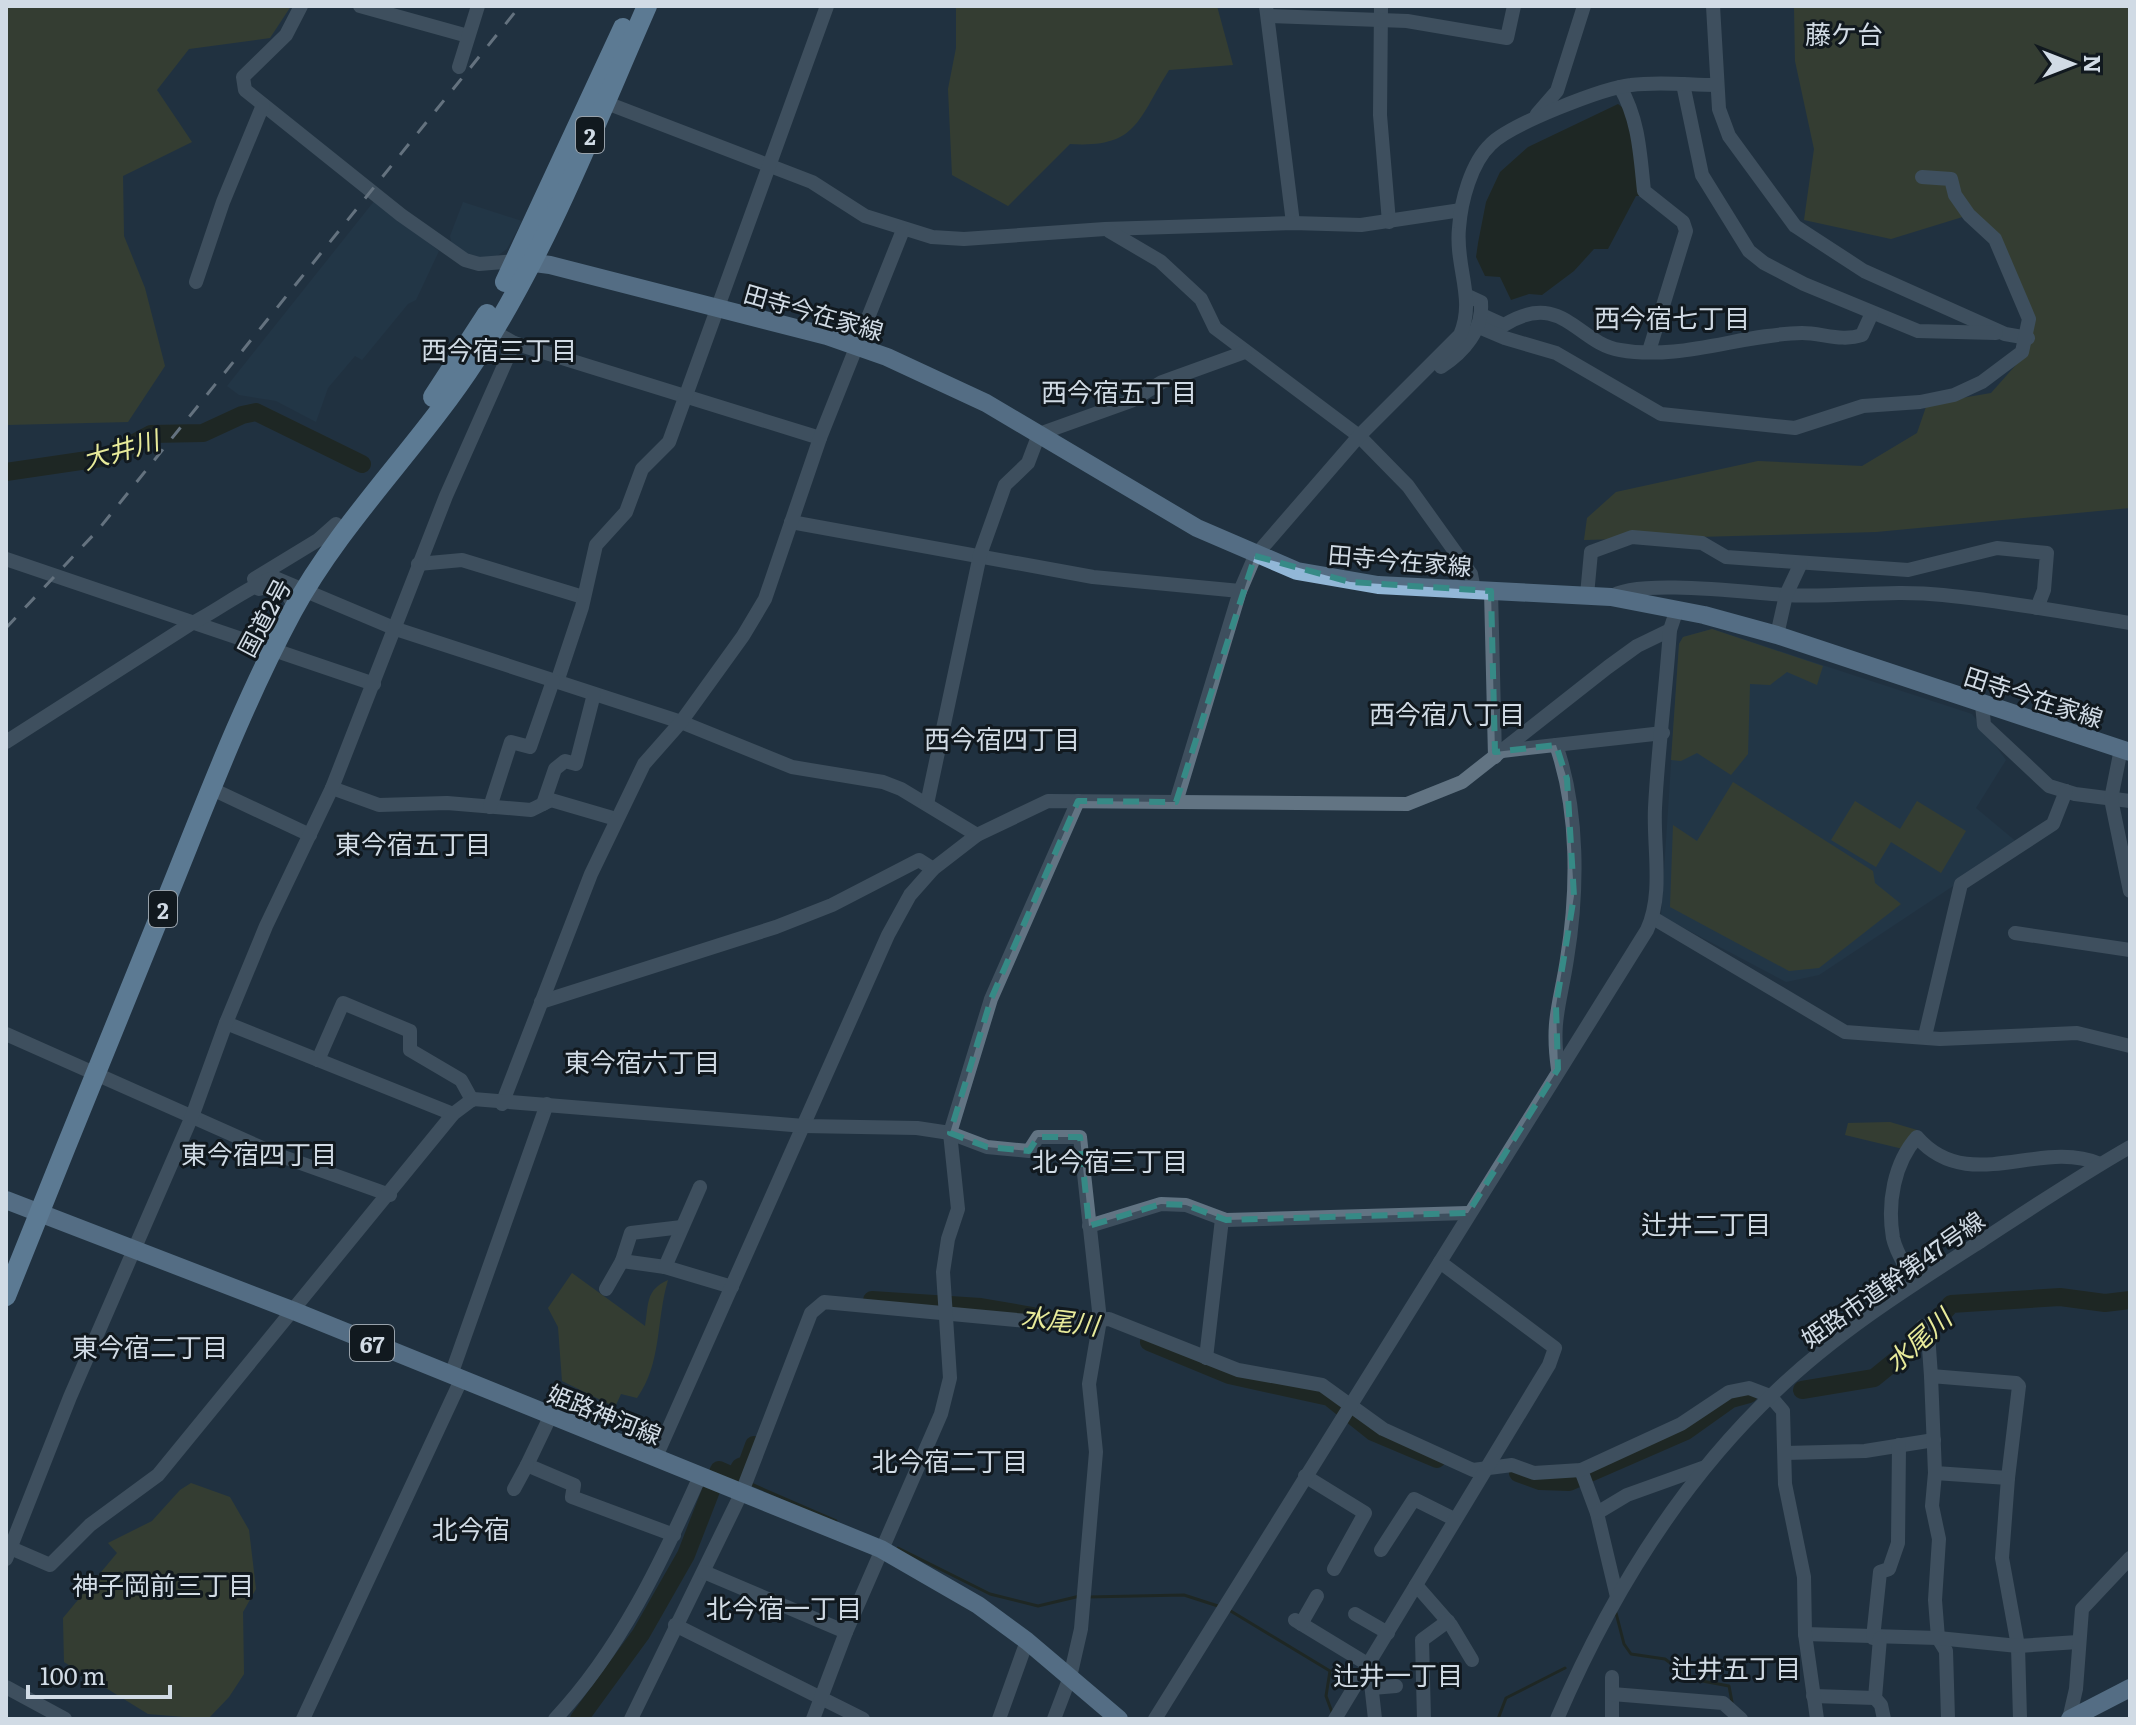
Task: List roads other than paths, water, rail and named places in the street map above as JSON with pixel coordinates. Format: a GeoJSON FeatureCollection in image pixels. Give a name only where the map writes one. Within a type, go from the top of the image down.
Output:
{"type":"FeatureCollection","features":[{"type":"Feature","properties":{"kind":"highway","name":"国道2号"},"geometry":{"type":"LineString","coordinates":[[6,1296],[212,789],[273,649],[299,600],[461,381],[493,331],[632,6]]}},
{"type":"Feature","properties":{"kind":"highway","name":"国道2号"},"geometry":{"type":"LineString","coordinates":[[336,524],[453,368],[524,262],[604,102],[647,6]]}},
{"type":"Feature","properties":{"kind":"main road","name":"田寺今在家線"},"geometry":{"type":"LineString","coordinates":[[524,262],[717,308],[856,347],[932,377],[1039,434],[1197,528],[1255,556],[1297,571],[1350,582],[1587,595],[1677,609],[1777,635],[2125,751]]}},
{"type":"Feature","properties":{"kind":"main road"},"geometry":{"type":"LineString","coordinates":[[6,1200],[39,1213]]}},
{"type":"Feature","properties":{"kind":"main road","name":"姫路神河線"},"geometry":{"type":"LineString","coordinates":[[39,1213],[294,1311],[881,1549],[964,1595],[1027,1641],[1119,1719]]}},
{"type":"Feature","properties":{"kind":"main road"},"geometry":{"type":"LineString","coordinates":[[2073,1718],[2128,1692]]}},
{"type":"Feature","properties":{"kind":"street"},"geometry":{"type":"LineString","coordinates":[[301,6],[286,35],[243,77],[245,90],[401,215],[465,260],[479,264],[524,262]]}},
{"type":"Feature","properties":{"kind":"street"},"geometry":{"type":"LineString","coordinates":[[360,6],[468,36]]}},
{"type":"Feature","properties":{"kind":"street"},"geometry":{"type":"LineString","coordinates":[[459,67],[478,6]]}},
{"type":"Feature","properties":{"kind":"street"},"geometry":{"type":"LineString","coordinates":[[490,807],[511,742],[530,747],[583,597],[596,545],[626,512],[642,469],[669,442],[827,6]]}},
{"type":"Feature","properties":{"kind":"street"},"geometry":{"type":"LineString","coordinates":[[1293,223],[1268,11],[1381,13],[1507,38],[1514,6]]}},
{"type":"Feature","properties":{"kind":"street"},"geometry":{"type":"LineString","coordinates":[[1531,120],[1557,91],[1584,6]]}},
{"type":"Feature","properties":{"kind":"street"},"geometry":{"type":"LineString","coordinates":[[1713,6],[1719,109],[1729,136],[1795,226],[1864,271],[2005,334]]}},
{"type":"Feature","properties":{"kind":"street"},"geometry":{"type":"LineString","coordinates":[[1381,13],[1380,115],[1389,222]]}},
{"type":"Feature","properties":{"kind":"street"},"geometry":{"type":"LineString","coordinates":[[1683,84],[1702,175],[1749,251],[1764,263],[1804,284],[1918,331],[2005,334],[2028,338]]}},
{"type":"Feature","properties":{"kind":"street"},"geometry":{"type":"LineString","coordinates":[[1176,802],[1240,591],[1255,556],[1359,436],[1460,335],[1468,317],[1468,296],[1458,260],[1461,210],[1469,182],[1490,144],[1531,120],[1620,87],[1717,85]]}},
{"type":"Feature","properties":{"kind":"street"},"geometry":{"type":"LineString","coordinates":[[1620,87],[1630,105],[1639,137],[1644,191],[1683,222],[1686,231],[1649,351]]}},
{"type":"Feature","properties":{"kind":"street"},"geometry":{"type":"LineString","coordinates":[[604,102],[812,182],[865,216],[932,237],[964,239],[1105,229],[1293,223],[1320,226],[1389,222],[1461,210]]}},
{"type":"Feature","properties":{"kind":"street"},"geometry":{"type":"LineString","coordinates":[[196,282],[223,202],[263,105]]}},
{"type":"Feature","properties":{"kind":"street"},"geometry":{"type":"LineString","coordinates":[[1480,321],[1505,338],[1556,353],[1661,414],[1795,428],[1863,406],[1920,402],[1954,395],[2003,369],[2022,352],[2028,338],[2029,319],[1995,239],[1969,215],[1955,195],[1951,179],[1922,177]]}},
{"type":"Feature","properties":{"kind":"street"},"geometry":{"type":"LineString","coordinates":[[1105,229],[1132,242],[1174,273],[1201,299],[1215,328],[1359,436],[1408,486],[1482,590],[1499,754]]}},
{"type":"Feature","properties":{"kind":"street"},"geometry":{"type":"LineString","coordinates":[[502,1104],[591,874],[644,764],[681,722],[743,636],[765,599],[820,438],[903,230]]}},
{"type":"Feature","properties":{"kind":"street"},"geometry":{"type":"LineString","coordinates":[[1417,377],[1433,371],[1459,353],[1480,321],[1481,302],[1468,296]]}},
{"type":"Feature","properties":{"kind":"street"},"geometry":{"type":"LineString","coordinates":[[1480,321],[1504,325],[1530,314],[1564,318],[1617,350],[1649,351],[1801,333],[1852,339],[1862,335],[1872,313]]}},
{"type":"Feature","properties":{"kind":"street"},"geometry":{"type":"LineString","coordinates":[[493,331],[514,343],[820,438]]}},
{"type":"Feature","properties":{"kind":"street"},"geometry":{"type":"LineString","coordinates":[[514,343],[418,564],[396,629],[332,788],[226,1023],[193,1114],[7,1551],[50,1565],[90,1525],[158,1475],[390,1195],[453,1114],[472,1100],[804,1126],[917,1128],[950,1133],[987,1147],[1029,1151],[1038,1137],[1080,1137],[1100,1320],[1089,1384],[1096,1452],[1095,1491],[1084,1569],[1081,1629],[1070,1677],[1054,1719]]}},
{"type":"Feature","properties":{"kind":"street"},"geometry":{"type":"LineString","coordinates":[[927,804],[980,555],[1005,485],[1028,463],[1039,434],[1131,401],[1162,382],[1245,352]]}},
{"type":"Feature","properties":{"kind":"street"},"geometry":{"type":"LineString","coordinates":[[791,522],[1093,577],[1240,591]]}},
{"type":"Feature","properties":{"kind":"street"},"geometry":{"type":"LineString","coordinates":[[192,623],[216,603],[318,540],[336,524]]}},
{"type":"Feature","properties":{"kind":"street"},"geometry":{"type":"LineString","coordinates":[[1587,595],[1591,552],[1632,537],[1702,543],[1726,557],[1908,570],[1997,548],[2047,553],[2044,590],[2037,608]]}},
{"type":"Feature","properties":{"kind":"street"},"geometry":{"type":"LineString","coordinates":[[6,559],[374,684]]}},
{"type":"Feature","properties":{"kind":"street"},"geometry":{"type":"LineString","coordinates":[[418,564],[462,560],[583,597]]}},
{"type":"Feature","properties":{"kind":"street"},"geometry":{"type":"LineString","coordinates":[[1777,635],[1786,595],[1801,563]]}},
{"type":"Feature","properties":{"kind":"street"},"geometry":{"type":"LineString","coordinates":[[6,742],[192,623],[266,580],[275,578],[299,600],[681,722],[792,767],[883,782],[927,804],[977,835]]}},
{"type":"Feature","properties":{"kind":"street"},"geometry":{"type":"LineString","coordinates":[[1611,597],[1619,591],[1660,588],[1786,595],[1913,593],[2130,623]]}},
{"type":"Feature","properties":{"kind":"street"},"geometry":{"type":"LineString","coordinates":[[1155,1719],[1653,918],[1657,854],[1655,810],[1670,630],[1677,609]]}},
{"type":"Feature","properties":{"kind":"street"},"geometry":{"type":"LineString","coordinates":[[655,1459],[888,935],[910,895],[933,869],[977,835],[1048,801],[1407,804],[1462,782],[1608,667],[1637,646],[1670,630]]}},
{"type":"Feature","properties":{"kind":"street"},"geometry":{"type":"LineString","coordinates":[[543,804],[555,769],[565,761],[576,764],[594,694]]}},
{"type":"Feature","properties":{"kind":"street"},"geometry":{"type":"LineString","coordinates":[[1982,704],[1984,725],[2049,786],[2130,801]]}},
{"type":"Feature","properties":{"kind":"street"},"geometry":{"type":"LineString","coordinates":[[1499,754],[1663,733]]}},
{"type":"Feature","properties":{"kind":"street"},"geometry":{"type":"LineString","coordinates":[[1556,745],[1567,779],[1574,896],[1567,962],[1556,1006],[1554,1037],[1558,1069]]}},
{"type":"Feature","properties":{"kind":"street"},"geometry":{"type":"LineString","coordinates":[[2125,751],[2111,799],[2130,891]]}},
{"type":"Feature","properties":{"kind":"street"},"geometry":{"type":"LineString","coordinates":[[332,788],[379,805],[447,803],[531,810],[551,800],[616,819]]}},
{"type":"Feature","properties":{"kind":"street"},"geometry":{"type":"LineString","coordinates":[[212,789],[310,835]]}},
{"type":"Feature","properties":{"kind":"street"},"geometry":{"type":"LineString","coordinates":[[1925,1036],[1961,884],[2053,824],[2066,791]]}},
{"type":"Feature","properties":{"kind":"street"},"geometry":{"type":"LineString","coordinates":[[813,1719],[819,1696],[944,1402],[950,1378],[946,1250],[958,1209],[950,1133],[991,999],[1078,801]]}},
{"type":"Feature","properties":{"kind":"street"},"geometry":{"type":"LineString","coordinates":[[541,1002],[776,927],[832,905],[919,860],[933,869]]}},
{"type":"Feature","properties":{"kind":"street"},"geometry":{"type":"LineString","coordinates":[[1653,918],[1845,1032],[1972,1038],[2077,1033],[2130,1046]]}},
{"type":"Feature","properties":{"kind":"street"},"geometry":{"type":"LineString","coordinates":[[2015,933],[2130,950]]}},
{"type":"Feature","properties":{"kind":"street"},"geometry":{"type":"LineString","coordinates":[[318,1060],[343,1003],[410,1031],[410,1050],[461,1080],[472,1100]]}},
{"type":"Feature","properties":{"kind":"street"},"geometry":{"type":"LineString","coordinates":[[226,1023],[453,1114]]}},
{"type":"Feature","properties":{"kind":"street"},"geometry":{"type":"LineString","coordinates":[[6,1034],[193,1114],[278,1155],[390,1195]]}},
{"type":"Feature","properties":{"kind":"street"},"geometry":{"type":"LineString","coordinates":[[303,1719],[456,1378],[547,1104]]}},
{"type":"Feature","properties":{"kind":"street"},"geometry":{"type":"LineString","coordinates":[[1914,1284],[1893,1239],[1894,1185],[1902,1154],[1917,1137],[1927,1148],[1964,1166],[2078,1155],[2100,1164]]}},
{"type":"Feature","properties":{"kind":"street","name":"姫路市道幹第47号線"},"geometry":{"type":"LineString","coordinates":[[1557,1719],[1583,1659],[1667,1516],[1705,1466],[1770,1396],[1842,1334],[1914,1284],[2130,1147]]}},
{"type":"Feature","properties":{"kind":"street"},"geometry":{"type":"LineString","coordinates":[[665,1267],[700,1187]]}},
{"type":"Feature","properties":{"kind":"street"},"geometry":{"type":"LineString","coordinates":[[1089,1226],[1161,1204],[1186,1205],[1222,1219],[1468,1213]]}},
{"type":"Feature","properties":{"kind":"street"},"geometry":{"type":"LineString","coordinates":[[1206,1358],[1222,1219]]}},
{"type":"Feature","properties":{"kind":"street"},"geometry":{"type":"LineString","coordinates":[[606,1289],[622,1261],[631,1233],[682,1227]]}},
{"type":"Feature","properties":{"kind":"street"},"geometry":{"type":"LineString","coordinates":[[622,1261],[665,1267],[732,1287]]}},
{"type":"Feature","properties":{"kind":"street"},"geometry":{"type":"LineString","coordinates":[[1335,1719],[1549,1365],[1555,1348],[1440,1262]]}},
{"type":"Feature","properties":{"kind":"street"},"geometry":{"type":"LineString","coordinates":[[631,1719],[675,1625],[704,1572],[740,1491],[811,1313],[824,1302],[946,1306],[1049,1323],[1120,1322],[1238,1370],[1322,1385],[1383,1429],[1473,1470],[1512,1465],[1534,1473],[1584,1476],[1681,1424],[1729,1392],[1757,1389],[1782,1405],[1788,1510],[1804,1577],[1805,1634],[1817,1719]]}},
{"type":"Feature","properties":{"kind":"street"},"geometry":{"type":"LineString","coordinates":[[1925,1329],[1934,1440],[1932,1506],[1939,1539],[1935,1575],[1938,1638],[1946,1651],[1948,1719]]}},
{"type":"Feature","properties":{"kind":"street"},"geometry":{"type":"LineString","coordinates":[[1931,1376],[2019,1386],[2002,1558],[2018,1646],[2020,1719]]}},
{"type":"Feature","properties":{"kind":"street"},"geometry":{"type":"LineString","coordinates":[[514,1489],[550,1417]]}},
{"type":"Feature","properties":{"kind":"street"},"geometry":{"type":"LineString","coordinates":[[1785,1453],[1865,1451],[1934,1440]]}},
{"type":"Feature","properties":{"kind":"street"},"geometry":{"type":"LineString","coordinates":[[1884,1719],[1881,1705],[1875,1698],[1876,1638],[1880,1572],[1889,1569],[1898,1543],[1899,1445]]}},
{"type":"Feature","properties":{"kind":"street"},"geometry":{"type":"LineString","coordinates":[[527,1465],[574,1485],[572,1497],[674,1535]]}},
{"type":"Feature","properties":{"kind":"street"},"geometry":{"type":"LineString","coordinates":[[1597,1513],[1627,1495],[1705,1466]]}},
{"type":"Feature","properties":{"kind":"street"},"geometry":{"type":"LineString","coordinates":[[1935,1473],[2008,1478]]}},
{"type":"Feature","properties":{"kind":"street"},"geometry":{"type":"LineString","coordinates":[[1305,1476],[1365,1513],[1334,1569]]}},
{"type":"Feature","properties":{"kind":"street"},"geometry":{"type":"LineString","coordinates":[[1584,1476],[1597,1513],[1617,1597]]}},
{"type":"Feature","properties":{"kind":"street"},"geometry":{"type":"LineString","coordinates":[[555,1719],[621,1630],[702,1477]]}},
{"type":"Feature","properties":{"kind":"street"},"geometry":{"type":"LineString","coordinates":[[1381,1550],[1414,1499],[1454,1519]]}},
{"type":"Feature","properties":{"kind":"street"},"geometry":{"type":"LineString","coordinates":[[2073,1718],[2082,1609],[2130,1558]]}},
{"type":"Feature","properties":{"kind":"street"},"geometry":{"type":"LineString","coordinates":[[704,1572],[846,1632]]}},
{"type":"Feature","properties":{"kind":"street"},"geometry":{"type":"LineString","coordinates":[[1416,1585],[1448,1621],[1472,1660]]}},
{"type":"Feature","properties":{"kind":"street"},"geometry":{"type":"LineString","coordinates":[[1317,1596],[1298,1622],[1369,1665]]}},
{"type":"Feature","properties":{"kind":"street"},"geometry":{"type":"LineString","coordinates":[[1355,1614],[1388,1633]]}},
{"type":"Feature","properties":{"kind":"street"},"geometry":{"type":"LineString","coordinates":[[1424,1719],[1422,1640],[1448,1621]]}},
{"type":"Feature","properties":{"kind":"street"},"geometry":{"type":"LineString","coordinates":[[675,1625],[863,1719]]}},
{"type":"Feature","properties":{"kind":"street"},"geometry":{"type":"LineString","coordinates":[[1805,1634],[1938,1638],[2018,1646],[2078,1642]]}},
{"type":"Feature","properties":{"kind":"street"},"geometry":{"type":"LineString","coordinates":[[999,1719],[1027,1641]]}},
{"type":"Feature","properties":{"kind":"street"},"geometry":{"type":"LineString","coordinates":[[1369,1665],[1375,1719]]}},
{"type":"Feature","properties":{"kind":"street"},"geometry":{"type":"LineString","coordinates":[[1612,1677],[1612,1719]]}},
{"type":"Feature","properties":{"kind":"street"},"geometry":{"type":"LineString","coordinates":[[1372,1688],[1396,1686]]}},
{"type":"Feature","properties":{"kind":"street"},"geometry":{"type":"LineString","coordinates":[[6,1687],[65,1719]]}},
{"type":"Feature","properties":{"kind":"street"},"geometry":{"type":"LineString","coordinates":[[1612,1694],[1723,1703],[1741,1719]]}},
{"type":"Feature","properties":{"kind":"street"},"geometry":{"type":"LineString","coordinates":[[1813,1696],[1875,1698]]}},
{"type":"Feature","properties":{"kind":"waterway","name":"大井川"},"geometry":{"type":"LineString","coordinates":[[6,472],[108,457],[151,434],[203,433],[256,412],[362,464]]}},
{"type":"Feature","properties":{"kind":"waterway","name":"水尾川"},"geometry":{"type":"LineString","coordinates":[[1802,1390],[1874,1378],[1917,1343],[1951,1304],[2060,1297],[2105,1303],[2130,1300]]}},
{"type":"Feature","properties":{"kind":"waterway","name":"水尾川"},"geometry":{"type":"LineString","coordinates":[[872,1300],[981,1307],[1033,1316]]}},
{"type":"Feature","properties":{"kind":"waterway","name":"水尾川"},"geometry":{"type":"LineString","coordinates":[[1149,1342],[1229,1375],[1329,1397],[1373,1432],[1437,1459]]}},
{"type":"Feature","properties":{"kind":"waterway","name":"水尾川"},"geometry":{"type":"LineString","coordinates":[[1518,1473],[1540,1481],[1569,1482],[1686,1431],[1731,1399],[1749,1394]]}},
{"type":"Feature","properties":{"kind":"waterway","name":"水尾川"},"geometry":{"type":"LineString","coordinates":[[579,1719],[641,1634],[686,1555],[719,1470],[735,1477],[740,1467],[747,1464],[754,1445]]}},
{"type":"Feature","properties":{"kind":"waterway"},"geometry":{"type":"LineString","coordinates":[[751,1484],[836,1521]]}},
{"type":"Feature","properties":{"kind":"waterway"},"geometry":{"type":"LineString","coordinates":[[898,1548],[990,1594],[1038,1606],[1080,1596]]}},
{"type":"Feature","properties":{"kind":"waterway"},"geometry":{"type":"LineString","coordinates":[[1087,1597],[1184,1595],[1218,1606]]}},
{"type":"Feature","properties":{"kind":"waterway"},"geometry":{"type":"LineString","coordinates":[[1229,1610],[1330,1671],[1326,1696],[1333,1715]]}},
{"type":"Feature","properties":{"kind":"waterway"},"geometry":{"type":"LineString","coordinates":[[1616,1613],[1624,1644],[1631,1654],[1665,1659],[1692,1679],[1729,1686],[1732,1702]]}},
{"type":"Feature","properties":{"kind":"waterway"},"geometry":{"type":"LineString","coordinates":[[1498,1719],[1506,1698],[1565,1668]]}},
{"type":"Feature","properties":{"kind":"railway"},"geometry":{"type":"LineString","coordinates":[[6,628],[98,530],[520,6]]}},
{"type":"Feature","properties":{"kind":"district","name":"藤ケ台"},"geometry":{"type":"Point","coordinates":[1844,32]}},
{"type":"Feature","properties":{"kind":"district","name":"西今宿七丁目"},"geometry":{"type":"Point","coordinates":[1672,316]}},
{"type":"Feature","properties":{"kind":"district","name":"西今宿三丁目"},"geometry":{"type":"Point","coordinates":[499,348]}},
{"type":"Feature","properties":{"kind":"district","name":"西今宿五丁目"},"geometry":{"type":"Point","coordinates":[1119,390]}},
{"type":"Feature","properties":{"kind":"district","name":"西今宿八丁目"},"geometry":{"type":"Point","coordinates":[1447,712]}},
{"type":"Feature","properties":{"kind":"district","name":"西今宿四丁目"},"geometry":{"type":"Point","coordinates":[1002,737]}},
{"type":"Feature","properties":{"kind":"district","name":"東今宿五丁目"},"geometry":{"type":"Point","coordinates":[413,842]}},
{"type":"Feature","properties":{"kind":"district","name":"東今宿六丁目"},"geometry":{"type":"Point","coordinates":[642,1060]}},
{"type":"Feature","properties":{"kind":"district","name":"東今宿四丁目"},"geometry":{"type":"Point","coordinates":[259,1152]}},
{"type":"Feature","properties":{"kind":"district","name":"北今宿三丁目"},"geometry":{"type":"Point","coordinates":[1110,1159]}},
{"type":"Feature","properties":{"kind":"district","name":"辻井二丁目"},"geometry":{"type":"Point","coordinates":[1706,1222]}},
{"type":"Feature","properties":{"kind":"district","name":"東今宿二丁目"},"geometry":{"type":"Point","coordinates":[150,1345]}},
{"type":"Feature","properties":{"kind":"district","name":"北今宿二丁目"},"geometry":{"type":"Point","coordinates":[950,1459]}},
{"type":"Feature","properties":{"kind":"district","name":"北今宿"},"geometry":{"type":"Point","coordinates":[471,1527]}},
{"type":"Feature","properties":{"kind":"district","name":"神子岡前三丁目"},"geometry":{"type":"Point","coordinates":[163,1583]}},
{"type":"Feature","properties":{"kind":"district","name":"北今宿一丁目"},"geometry":{"type":"Point","coordinates":[784,1606]}},
{"type":"Feature","properties":{"kind":"district","name":"辻井五丁目"},"geometry":{"type":"Point","coordinates":[1736,1666]}},
{"type":"Feature","properties":{"kind":"district","name":"辻井一丁目"},"geometry":{"type":"Point","coordinates":[1398,1673]}}]}
